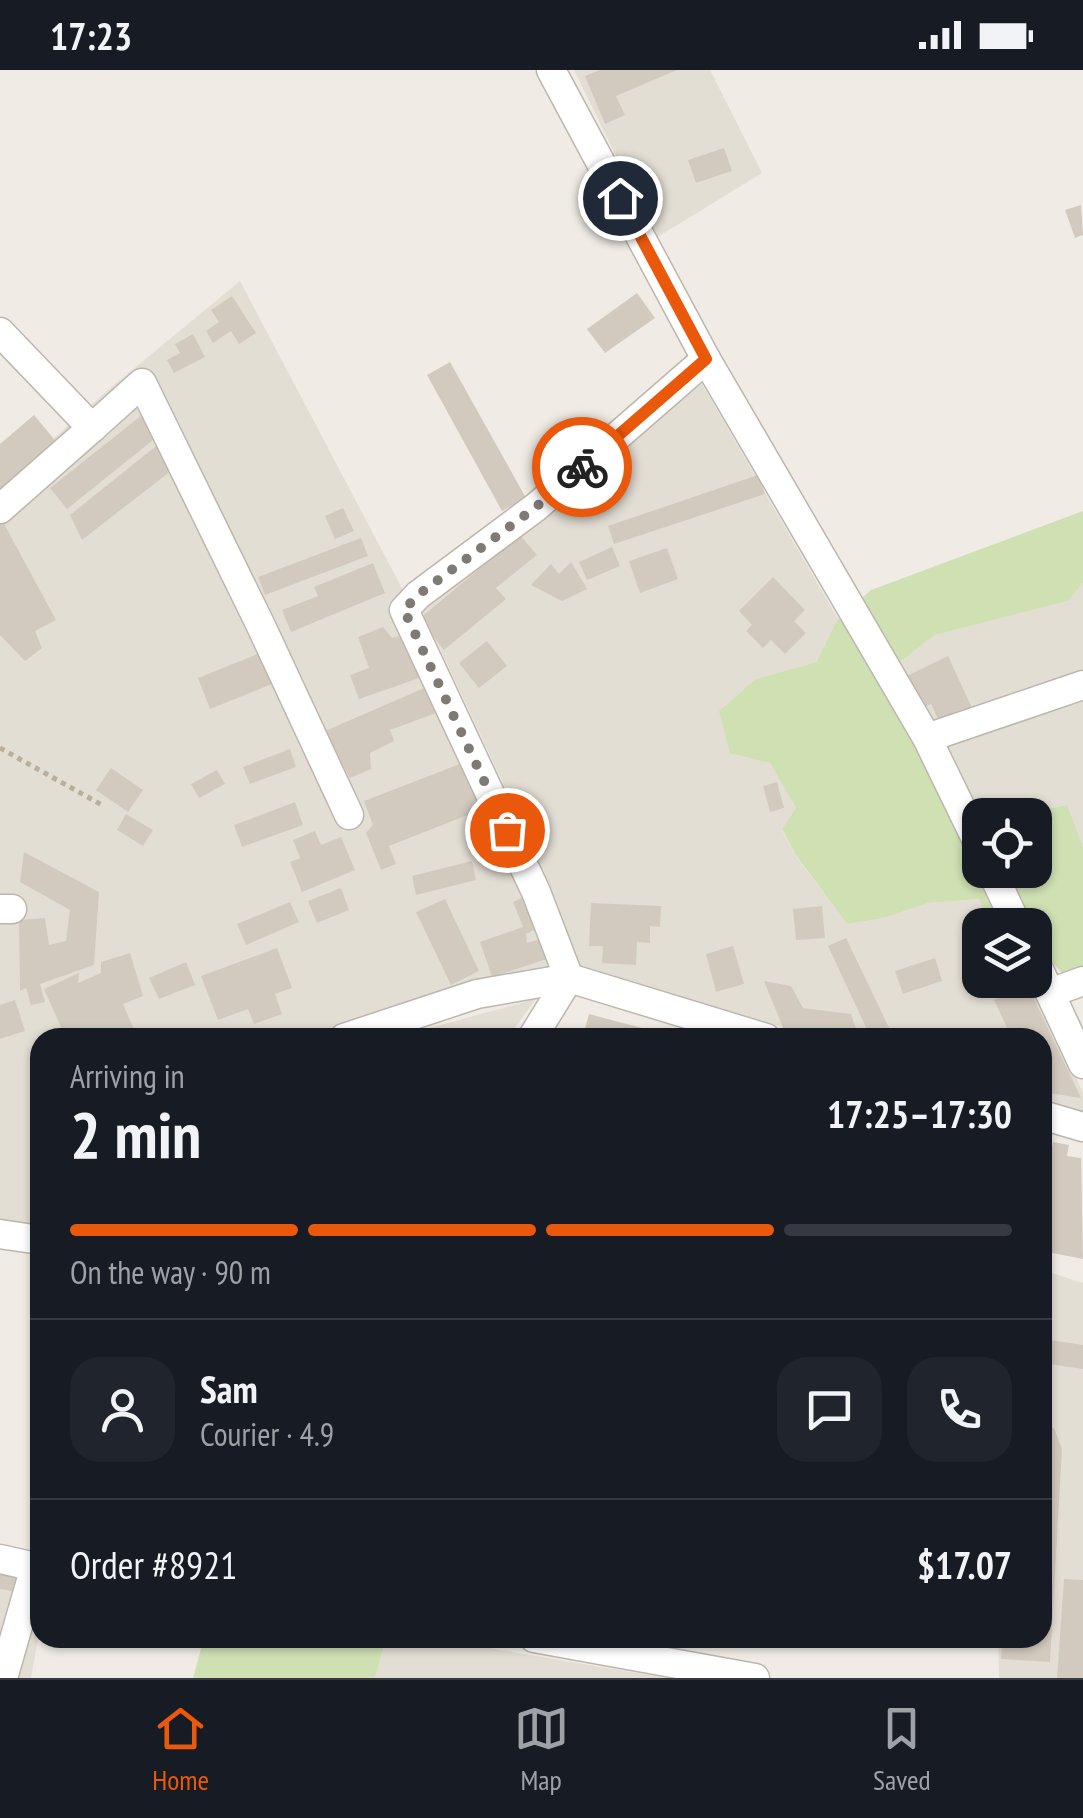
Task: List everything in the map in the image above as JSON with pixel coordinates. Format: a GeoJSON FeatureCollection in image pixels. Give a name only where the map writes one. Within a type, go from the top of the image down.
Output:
{"type":"FeatureCollection","features":[{"type":"Feature","properties":{"kind":"street"},"geometry":{"type":"LineString","coordinates":[[551,70],[706,359],[927,738],[962,811]]}},
{"type":"Feature","properties":{"kind":"street"},"geometry":{"type":"LineString","coordinates":[[0,332],[92,428]]}},
{"type":"Feature","properties":{"kind":"street"},"geometry":{"type":"LineString","coordinates":[[569,978],[536,892],[404,610],[418,595],[536,507],[706,359]]}},
{"type":"Feature","properties":{"kind":"street"},"geometry":{"type":"LineString","coordinates":[[0,508],[142,382],[349,815]]}},
{"type":"Feature","properties":{"kind":"street"},"geometry":{"type":"LineString","coordinates":[[927,738],[1083,685]]}},
{"type":"Feature","properties":{"kind":"street"},"geometry":{"type":"LineString","coordinates":[[538,1028],[569,978]]}},
{"type":"Feature","properties":{"kind":"street"},"geometry":{"type":"LineString","coordinates":[[374,1028],[477,994],[569,978],[733,1028]]}},
{"type":"Feature","properties":{"kind":"street"},"geometry":{"type":"LineString","coordinates":[[1052,992],[1083,981]]}},
{"type":"Feature","properties":{"kind":"street"},"geometry":{"type":"LineString","coordinates":[[1052,997],[1083,1064]]}},
{"type":"Feature","properties":{"kind":"street"},"geometry":{"type":"LineString","coordinates":[[1052,1118],[1083,1126]]}},
{"type":"Feature","properties":{"kind":"street"},"geometry":{"type":"LineString","coordinates":[[0,1234],[30,1238]]}},
{"type":"Feature","properties":{"kind":"street"},"geometry":{"type":"LineString","coordinates":[[0,1560],[30,1566]]}},
{"type":"Feature","properties":{"kind":"street"},"geometry":{"type":"LineString","coordinates":[[3,1678],[30,1593]]}},
{"type":"Feature","properties":{"kind":"street"},"geometry":{"type":"LineString","coordinates":[[589,1648],[755,1678]]}},
{"type":"Feature","properties":{"kind":"path"},"geometry":{"type":"LineString","coordinates":[[0,748],[102,805]]}},
{"type":"Feature","properties":{"kind":"shaded area"},"geometry":{"type":"Polygon","coordinates":[[[574,70],[710,70],[762,173],[656,238],[574,70]]]}},
{"type":"Feature","properties":{"kind":"shaded area"},"geometry":{"type":"Polygon","coordinates":[[[240,281],[405,594],[556,968],[352,1028],[30,1028],[30,1227],[0,1224],[0,486],[240,281]]]}},
{"type":"Feature","properties":{"kind":"shaded area"},"geometry":{"type":"Polygon","coordinates":[[[702,384],[838,619],[816,662],[756,679],[770,763],[796,808],[782,830],[795,855],[847,924],[884,918],[928,903],[979,899],[986,908],[962,908],[962,998],[1041,998],[1083,1093],[1083,1115],[1052,1106],[1052,1028],[787,1028],[575,966],[518,815],[419,604],[702,384]]]}},
{"type":"Feature","properties":{"kind":"shaded area"},"geometry":{"type":"Polygon","coordinates":[[[1083,583],[1083,847],[1066,805],[1052,808],[1052,798],[962,799],[876,679],[935,635],[1068,601],[1083,583]]]}},
{"type":"Feature","properties":{"kind":"shaded area"},"geometry":{"type":"Polygon","coordinates":[[[536,999],[515,1028],[429,1028],[536,999]]]}},
{"type":"Feature","properties":{"kind":"shaded area"},"geometry":{"type":"Polygon","coordinates":[[[1052,1273],[1083,1283],[1083,1678],[999,1678],[998,1648],[1052,1648],[1052,1273]]]}},
{"type":"Feature","properties":{"kind":"shaded area"},"geometry":{"type":"Polygon","coordinates":[[[0,1573],[30,1579],[30,1648],[36,1648],[31,1678],[0,1678],[0,1573]]]}},
{"type":"Feature","properties":{"kind":"shaded area"},"geometry":{"type":"Polygon","coordinates":[[[383,1648],[489,1648],[666,1678],[375,1678],[383,1648]]]}},
{"type":"Feature","properties":{"kind":"green space"},"geometry":{"type":"Polygon","coordinates":[[[1083,511],[1083,583],[1068,601],[935,635],[877,679],[962,799],[962,888],[1052,888],[1052,808],[1067,805],[1083,847],[1083,994],[1052,962],[1052,908],[983,908],[979,899],[928,903],[884,918],[847,924],[795,854],[782,829],[796,808],[770,763],[730,753],[719,711],[756,679],[816,662],[838,619],[871,590],[1083,511]]]}},
{"type":"Feature","properties":{"kind":"green space"},"geometry":{"type":"Polygon","coordinates":[[[201,1648],[383,1648],[375,1678],[193,1678],[201,1648]]]}},
{"type":"Feature","properties":{"kind":"building"},"geometry":{"type":"Polygon","coordinates":[[[600,70],[677,70],[616,96],[625,115],[605,124],[585,76],[600,70]]]}},
{"type":"Feature","properties":{"kind":"building"},"geometry":{"type":"Polygon","coordinates":[[[724,148],[732,171],[696,183],[688,160],[724,148]]]}},
{"type":"Feature","properties":{"kind":"building"},"geometry":{"type":"Polygon","coordinates":[[[649,169],[656,187],[643,192],[636,175],[649,169]]]}},
{"type":"Feature","properties":{"kind":"building"},"geometry":{"type":"Polygon","coordinates":[[[1081,205],[1083,235],[1075,238],[1065,210],[1081,205]]]}},
{"type":"Feature","properties":{"kind":"building"},"geometry":{"type":"Polygon","coordinates":[[[637,293],[655,318],[605,353],[587,329],[637,293]]]}},
{"type":"Feature","properties":{"kind":"building"},"geometry":{"type":"Polygon","coordinates":[[[232,296],[256,333],[239,344],[231,331],[213,343],[206,331],[219,322],[211,310],[232,296]]]}},
{"type":"Feature","properties":{"kind":"building"},"geometry":{"type":"Polygon","coordinates":[[[193,334],[205,357],[174,373],[167,360],[180,353],[175,344],[193,334]]]}},
{"type":"Feature","properties":{"kind":"building"},"geometry":{"type":"Polygon","coordinates":[[[450,362],[526,498],[502,511],[427,375],[450,362]]]}},
{"type":"Feature","properties":{"kind":"building"},"geometry":{"type":"Polygon","coordinates":[[[34,415],[59,445],[0,494],[0,444],[34,415]]]}},
{"type":"Feature","properties":{"kind":"building"},"geometry":{"type":"Polygon","coordinates":[[[142,415],[158,436],[67,509],[50,488],[142,415]]]}},
{"type":"Feature","properties":{"kind":"building"},"geometry":{"type":"Polygon","coordinates":[[[160,443],[176,467],[82,540],[70,515],[160,443]]]}},
{"type":"Feature","properties":{"kind":"building"},"geometry":{"type":"Polygon","coordinates":[[[758,475],[765,494],[614,544],[608,526],[758,475]]]}},
{"type":"Feature","properties":{"kind":"building"},"geometry":{"type":"Polygon","coordinates":[[[343,508],[354,531],[335,539],[325,516],[343,508]]]}},
{"type":"Feature","properties":{"kind":"building"},"geometry":{"type":"Polygon","coordinates":[[[3,522],[56,620],[35,631],[42,648],[25,661],[0,635],[3,522]]]}},
{"type":"Feature","properties":{"kind":"building"},"geometry":{"type":"Polygon","coordinates":[[[520,535],[537,555],[496,588],[506,599],[444,650],[419,619],[520,535]]]}},
{"type":"Feature","properties":{"kind":"building"},"geometry":{"type":"Polygon","coordinates":[[[361,538],[368,556],[265,595],[258,577],[361,538]]]}},
{"type":"Feature","properties":{"kind":"building"},"geometry":{"type":"Polygon","coordinates":[[[612,547],[620,566],[587,580],[579,562],[612,547]]]}},
{"type":"Feature","properties":{"kind":"building"},"geometry":{"type":"Polygon","coordinates":[[[667,548],[678,579],[640,593],[629,561],[667,548]]]}},
{"type":"Feature","properties":{"kind":"building"},"geometry":{"type":"Polygon","coordinates":[[[571,562],[587,589],[562,601],[531,585],[551,564],[559,574],[571,562]]]}},
{"type":"Feature","properties":{"kind":"building"},"geometry":{"type":"Polygon","coordinates":[[[373,563],[385,593],[291,632],[282,610],[318,596],[314,587],[373,563]]]}},
{"type":"Feature","properties":{"kind":"building"},"geometry":{"type":"Polygon","coordinates":[[[773,577],[805,610],[794,621],[806,633],[785,654],[771,640],[763,648],[746,631],[752,625],[739,611],[773,577]]]}},
{"type":"Feature","properties":{"kind":"building"},"geometry":{"type":"Polygon","coordinates":[[[383,627],[392,638],[403,635],[419,678],[359,699],[350,675],[369,668],[358,637],[383,627]]]}},
{"type":"Feature","properties":{"kind":"building"},"geometry":{"type":"Polygon","coordinates":[[[487,641],[507,666],[479,688],[459,663],[487,641]]]}},
{"type":"Feature","properties":{"kind":"building"},"geometry":{"type":"Polygon","coordinates":[[[265,651],[277,682],[210,709],[198,678],[265,651]]]}},
{"type":"Feature","properties":{"kind":"building"},"geometry":{"type":"Polygon","coordinates":[[[948,656],[972,708],[940,723],[931,704],[918,710],[903,678],[948,656]]]}},
{"type":"Feature","properties":{"kind":"building"},"geometry":{"type":"Polygon","coordinates":[[[429,686],[439,712],[390,730],[394,741],[370,753],[371,769],[350,778],[325,731],[429,686]]]}},
{"type":"Feature","properties":{"kind":"building"},"geometry":{"type":"Polygon","coordinates":[[[290,749],[296,767],[250,784],[243,767],[290,749]]]}},
{"type":"Feature","properties":{"kind":"building"},"geometry":{"type":"Polygon","coordinates":[[[465,762],[483,809],[389,846],[396,864],[381,870],[366,833],[373,825],[364,801],[465,762]]]}},
{"type":"Feature","properties":{"kind":"building"},"geometry":{"type":"Polygon","coordinates":[[[111,768],[143,790],[128,812],[96,790],[111,768]]]}},
{"type":"Feature","properties":{"kind":"building"},"geometry":{"type":"Polygon","coordinates":[[[217,770],[225,784],[199,798],[191,784],[217,770]]]}},
{"type":"Feature","properties":{"kind":"building"},"geometry":{"type":"Polygon","coordinates":[[[777,782],[784,808],[770,812],[763,786],[777,782]]]}},
{"type":"Feature","properties":{"kind":"building"},"geometry":{"type":"Polygon","coordinates":[[[295,802],[303,825],[242,847],[234,825],[295,802]]]}},
{"type":"Feature","properties":{"kind":"building"},"geometry":{"type":"Polygon","coordinates":[[[126,814],[153,830],[143,846],[117,830],[126,814]]]}},
{"type":"Feature","properties":{"kind":"building"},"geometry":{"type":"Polygon","coordinates":[[[315,831],[321,845],[341,837],[355,870],[302,892],[290,862],[300,858],[293,840],[315,831]]]}},
{"type":"Feature","properties":{"kind":"building"},"geometry":{"type":"Polygon","coordinates":[[[24,852],[99,892],[94,965],[40,984],[45,1002],[31,1005],[26,988],[20,991],[19,920],[45,918],[49,945],[66,941],[70,910],[20,882],[24,852]]]}},
{"type":"Feature","properties":{"kind":"building"},"geometry":{"type":"Polygon","coordinates":[[[472,861],[476,880],[416,895],[412,876],[472,861]]]}},
{"type":"Feature","properties":{"kind":"building"},"geometry":{"type":"Polygon","coordinates":[[[341,888],[349,910],[317,923],[308,901],[341,888]]]}},
{"type":"Feature","properties":{"kind":"building"},"geometry":{"type":"Polygon","coordinates":[[[526,896],[539,928],[526,934],[527,943],[541,939],[547,959],[492,977],[480,942],[523,927],[513,902],[526,896]]]}},
{"type":"Feature","properties":{"kind":"building"},"geometry":{"type":"Polygon","coordinates":[[[445,899],[479,971],[451,985],[416,912],[445,899]]]}},
{"type":"Feature","properties":{"kind":"building"},"geometry":{"type":"Polygon","coordinates":[[[290,902],[299,922],[246,945],[237,924],[290,902]]]}},
{"type":"Feature","properties":{"kind":"building"},"geometry":{"type":"Polygon","coordinates":[[[591,903],[661,906],[660,927],[650,926],[650,943],[637,942],[636,965],[602,963],[603,946],[589,946],[591,903]]]}},
{"type":"Feature","properties":{"kind":"building"},"geometry":{"type":"Polygon","coordinates":[[[822,906],[825,938],[796,940],[793,909],[822,906]]]}},
{"type":"Feature","properties":{"kind":"building"},"geometry":{"type":"Polygon","coordinates":[[[846,938],[889,1028],[866,1028],[828,946],[846,938]]]}},
{"type":"Feature","properties":{"kind":"building"},"geometry":{"type":"Polygon","coordinates":[[[733,946],[744,984],[716,992],[706,954],[733,946]]]}},
{"type":"Feature","properties":{"kind":"building"},"geometry":{"type":"Polygon","coordinates":[[[277,948],[292,988],[275,994],[282,1014],[254,1024],[248,1009],[218,1020],[201,976],[277,948]]]}},
{"type":"Feature","properties":{"kind":"building"},"geometry":{"type":"Polygon","coordinates":[[[130,953],[143,996],[123,1004],[133,1028],[62,1028],[44,989],[79,973],[78,983],[101,973],[101,962],[130,953]]]}},
{"type":"Feature","properties":{"kind":"building"},"geometry":{"type":"Polygon","coordinates":[[[935,958],[942,981],[903,994],[895,971],[935,958]]]}},
{"type":"Feature","properties":{"kind":"building"},"geometry":{"type":"Polygon","coordinates":[[[186,962],[195,985],[159,999],[149,978],[186,962]]]}},
{"type":"Feature","properties":{"kind":"building"},"geometry":{"type":"Polygon","coordinates":[[[764,981],[791,986],[803,1008],[851,1014],[856,1028],[783,1028],[764,981]]]}},
{"type":"Feature","properties":{"kind":"building"},"geometry":{"type":"Polygon","coordinates":[[[998,998],[1034,998],[1048,1028],[1007,1028],[994,1000],[998,998]]]}},
{"type":"Feature","properties":{"kind":"building"},"geometry":{"type":"Polygon","coordinates":[[[15,1000],[25,1031],[0,1039],[0,1005],[15,1000]]]}},
{"type":"Feature","properties":{"kind":"building"},"geometry":{"type":"Polygon","coordinates":[[[589,1014],[642,1028],[585,1028],[589,1014]]]}},
{"type":"Feature","properties":{"kind":"building"},"geometry":{"type":"Polygon","coordinates":[[[1052,1037],[1081,1098],[1052,1094],[1052,1037]]]}},
{"type":"Feature","properties":{"kind":"building"},"geometry":{"type":"Polygon","coordinates":[[[1053,1142],[1069,1145],[1067,1156],[1081,1158],[1083,1259],[1052,1253],[1053,1142]]]}},
{"type":"Feature","properties":{"kind":"building"},"geometry":{"type":"Polygon","coordinates":[[[1052,1340],[1083,1345],[1083,1369],[1052,1364],[1052,1340]]]}},
{"type":"Feature","properties":{"kind":"building"},"geometry":{"type":"Polygon","coordinates":[[[1052,1428],[1062,1449],[1052,1626],[1052,1428]]]}},
{"type":"Feature","properties":{"kind":"building"},"geometry":{"type":"Polygon","coordinates":[[[0,1565],[20,1569],[16,1592],[0,1589],[0,1565]]]}},
{"type":"Feature","properties":{"kind":"building"},"geometry":{"type":"Polygon","coordinates":[[[1064,1579],[1083,1580],[1083,1678],[1057,1678],[1064,1579]]]}},
{"type":"Feature","properties":{"kind":"building"},"geometry":{"type":"Polygon","coordinates":[[[1002,1648],[1051,1648],[1050,1662],[1001,1659],[1002,1648]]]}},
{"type":"Feature","properties":{"kind":"way so far"},"geometry":{"type":"LineString","coordinates":[[507,830],[404,610],[582,467]]}},
{"type":"Feature","properties":{"kind":"route"},"geometry":{"type":"LineString","coordinates":[[582,467],[706,359],[620,198]]}}]}
